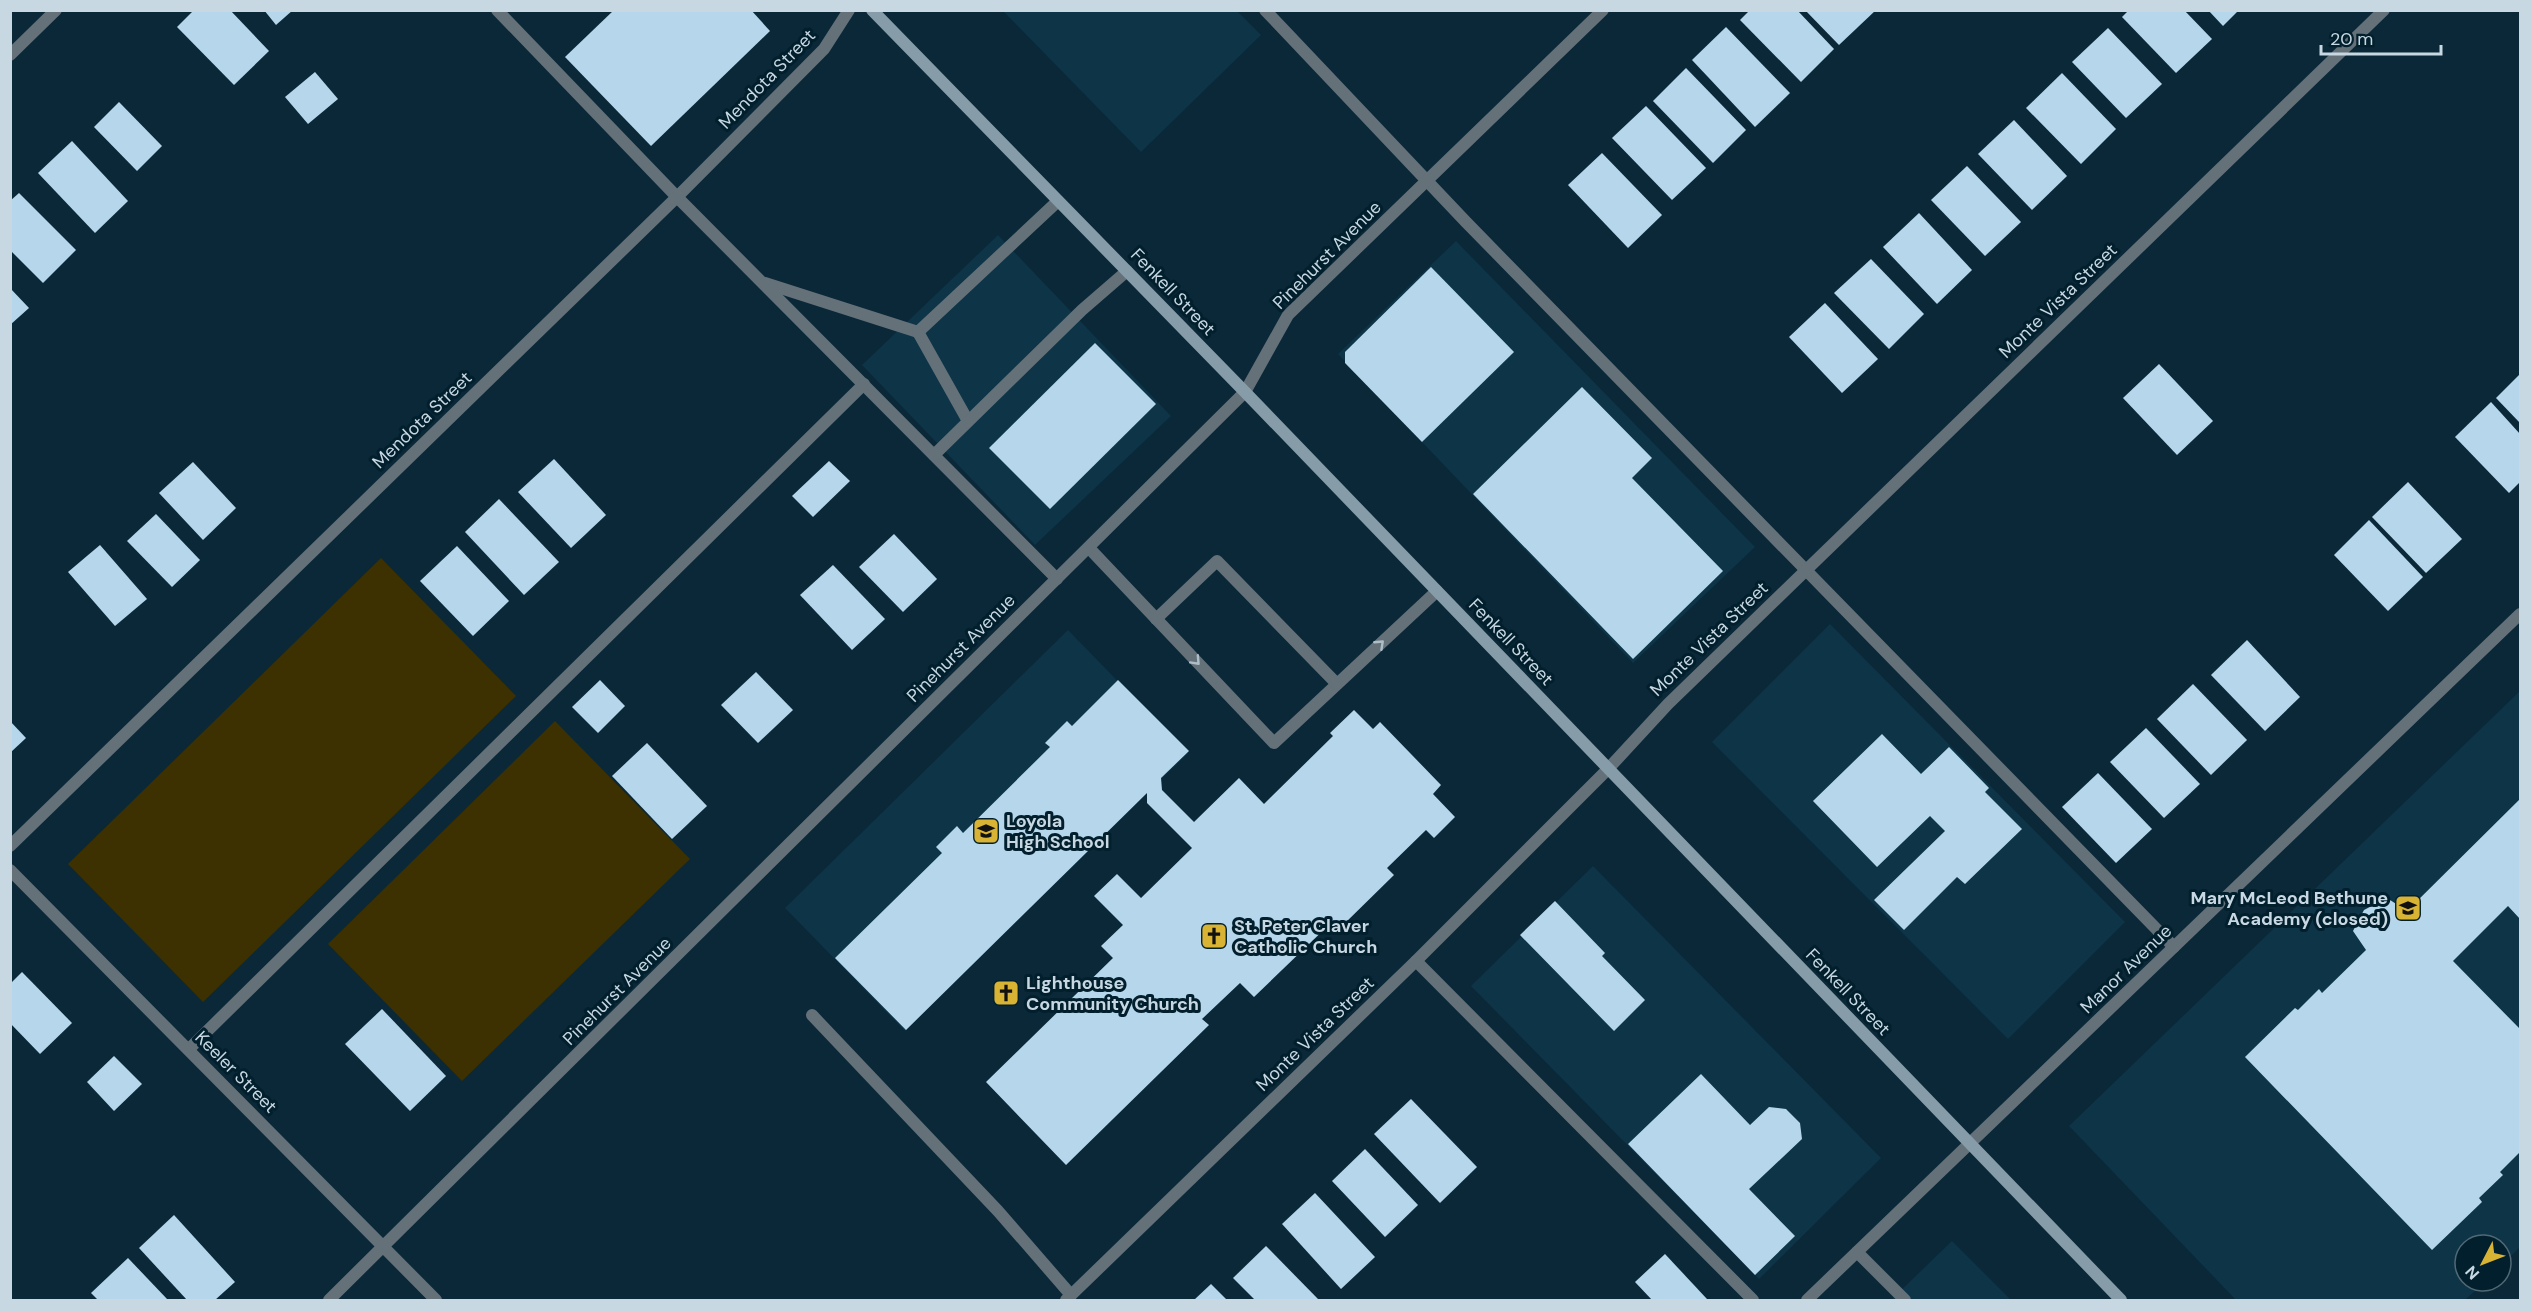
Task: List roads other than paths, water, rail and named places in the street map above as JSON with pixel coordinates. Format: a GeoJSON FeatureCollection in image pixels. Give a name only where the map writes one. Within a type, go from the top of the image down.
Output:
{"type":"FeatureCollection","features":[{"type":"Feature","properties":{"kind":"street"},"geometry":{"type":"LineString","coordinates":[[10,54],[56,10]]}},
{"type":"Feature","properties":{"kind":"street"},"geometry":{"type":"LineString","coordinates":[[497,10],[677,197],[1057,579]]}},
{"type":"Feature","properties":{"kind":"street","name":"Mendota Street"},"geometry":{"type":"LineString","coordinates":[[10,846],[677,197],[824,49],[849,10]]}},
{"type":"Feature","properties":{"kind":"street","name":"Fenkell Street"},"geometry":{"type":"LineString","coordinates":[[872,10],[1245,392],[2121,1300]]}},
{"type":"Feature","properties":{"kind":"street"},"geometry":{"type":"LineString","coordinates":[[1265,10],[1427,181],[2174,947]]}},
{"type":"Feature","properties":{"kind":"street","name":"Pinehurst Avenue"},"geometry":{"type":"LineString","coordinates":[[329,1300],[1245,392],[1288,315],[1603,10]]}},
{"type":"Feature","properties":{"kind":"street","name":"Monte Vista Street"},"geometry":{"type":"LineString","coordinates":[[1069,1298],[1416,961],[1608,769],[1645,727],[2384,10]]}},
{"type":"Feature","properties":{"kind":"street"},"geometry":{"type":"LineString","coordinates":[[918,332],[1058,201]]}},
{"type":"Feature","properties":{"kind":"street"},"geometry":{"type":"LineString","coordinates":[[934,455],[1082,310],[1127,271]]}},
{"type":"Feature","properties":{"kind":"street"},"geometry":{"type":"LineString","coordinates":[[762,282],[918,332],[968,421]]}},
{"type":"Feature","properties":{"kind":"street"},"geometry":{"type":"LineString","coordinates":[[189,1050],[864,384]]}},
{"type":"Feature","properties":{"kind":"street"},"geometry":{"type":"LineString","coordinates":[[1089,548],[1274,743],[1437,591]]}},
{"type":"Feature","properties":{"kind":"street"},"geometry":{"type":"LineString","coordinates":[[1156,619],[1217,561],[1337,684]]}},
{"type":"Feature","properties":{"kind":"street","name":"Manor Avenue"},"geometry":{"type":"LineString","coordinates":[[1807,1300],[2520,614]]}},
{"type":"Feature","properties":{"kind":"street","name":"Keeler Street"},"geometry":{"type":"LineString","coordinates":[[10,870],[436,1300]]}},
{"type":"Feature","properties":{"kind":"street"},"geometry":{"type":"LineString","coordinates":[[1416,961],[1753,1300]]}},
{"type":"Feature","properties":{"kind":"street"},"geometry":{"type":"LineString","coordinates":[[812,1015],[998,1211],[1069,1298]]}},
{"type":"Feature","properties":{"kind":"street"},"geometry":{"type":"LineString","coordinates":[[1857,1252],[1905,1300]]}},
{"type":"Feature","properties":{"kind":"place","name":"Loyola High School"},"geometry":{"type":"Point","coordinates":[986,831]}},
{"type":"Feature","properties":{"kind":"place","name":"Mary McLeod Bethune Academy (closed)"},"geometry":{"type":"Point","coordinates":[2408,908]}},
{"type":"Feature","properties":{"kind":"place","name":"St. Peter Claver Catholic Church"},"geometry":{"type":"Point","coordinates":[1214,936]}},
{"type":"Feature","properties":{"kind":"place","name":"Lighthouse Community Church"},"geometry":{"type":"Point","coordinates":[1006,993]}}]}
